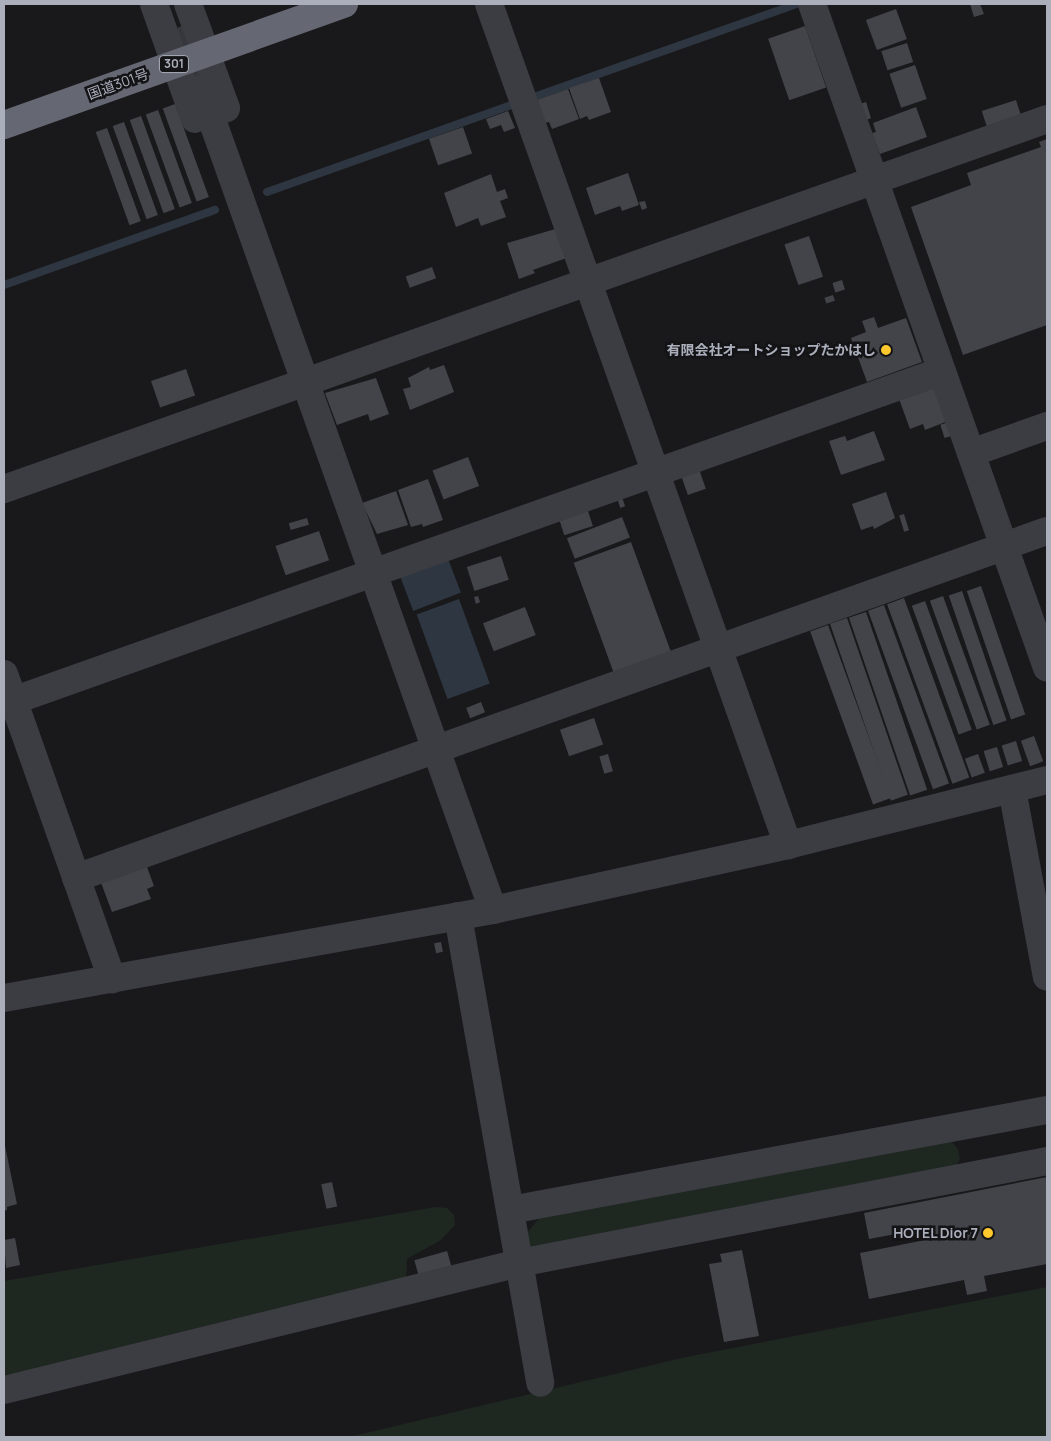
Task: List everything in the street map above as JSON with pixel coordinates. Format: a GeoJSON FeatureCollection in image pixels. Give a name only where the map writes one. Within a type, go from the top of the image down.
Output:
{"type":"FeatureCollection","features":[{"type":"Feature","properties":{"kind":"highway","name":"国道301号"},"geometry":{"type":"LineString","coordinates":[[4,125],[344,4]]}},
{"type":"Feature","properties":{"kind":"street"},"geometry":{"type":"LineString","coordinates":[[154,4],[238,242],[259,253]]}},
{"type":"Feature","properties":{"kind":"street"},"geometry":{"type":"LineString","coordinates":[[490,4],[788,845]]}},
{"type":"Feature","properties":{"kind":"street"},"geometry":{"type":"LineString","coordinates":[[812,4],[1047,668]]}},
{"type":"Feature","properties":{"kind":"street"},"geometry":{"type":"LineString","coordinates":[[180,12],[206,53],[269,231],[259,253]]}},
{"type":"Feature","properties":{"kind":"street"},"geometry":{"type":"LineString","coordinates":[[201,89],[493,910]]}},
{"type":"Feature","properties":{"kind":"street"},"geometry":{"type":"LineString","coordinates":[[4,489],[1047,119]]}},
{"type":"Feature","properties":{"kind":"street"},"geometry":{"type":"LineString","coordinates":[[8,702],[942,371]]}},
{"type":"Feature","properties":{"kind":"street"},"geometry":{"type":"LineString","coordinates":[[971,453],[1047,426]]}},
{"type":"Feature","properties":{"kind":"street"},"geometry":{"type":"LineString","coordinates":[[76,878],[1047,531]]}},
{"type":"Feature","properties":{"kind":"street"},"geometry":{"type":"LineString","coordinates":[[4,674],[8,702],[76,878],[112,979]]}},
{"type":"Feature","properties":{"kind":"street"},"geometry":{"type":"LineString","coordinates":[[4,998],[493,910],[788,845],[1047,780]]}},
{"type":"Feature","properties":{"kind":"street"},"geometry":{"type":"LineString","coordinates":[[1012,789],[1047,977]]}},
{"type":"Feature","properties":{"kind":"street"},"geometry":{"type":"LineString","coordinates":[[458,916],[540,1383]]}},
{"type":"Feature","properties":{"kind":"street"},"geometry":{"type":"LineString","coordinates":[[510,1210],[1047,1110]]}},
{"type":"Feature","properties":{"kind":"street"},"geometry":{"type":"LineString","coordinates":[[4,1390],[519,1264],[1047,1161]]}},
{"type":"Feature","properties":{"kind":"shaded area"},"geometry":{"type":"Polygon","coordinates":[[[448,559],[461,593],[413,611],[400,577],[448,559]]]}},
{"type":"Feature","properties":{"kind":"shaded area"},"geometry":{"type":"Polygon","coordinates":[[[459,599],[490,684],[447,699],[417,614],[459,599]]]}},
{"type":"Feature","properties":{"kind":"shaded area"},"geometry":{"type":"Polygon","coordinates":[[[950,1140],[958,1149],[960,1160],[953,1169],[530,1251],[526,1234],[541,1216],[950,1140]]]}},
{"type":"Feature","properties":{"kind":"shaded area"},"geometry":{"type":"Polygon","coordinates":[[[436,1207],[447,1208],[454,1215],[455,1225],[441,1240],[407,1259],[406,1281],[18,1375],[4,1376],[4,1281],[436,1207]]]}},
{"type":"Feature","properties":{"kind":"shaded area"},"geometry":{"type":"Polygon","coordinates":[[[1047,1287],[1047,1437],[349,1437],[686,1357],[1047,1287]]]}},
{"type":"Feature","properties":{"kind":"building"},"geometry":{"type":"Polygon","coordinates":[[[970,4],[980,4],[984,14],[974,17],[970,4]]]}},
{"type":"Feature","properties":{"kind":"building"},"geometry":{"type":"Polygon","coordinates":[[[896,9],[907,39],[877,50],[866,20],[896,9]]]}},
{"type":"Feature","properties":{"kind":"building"},"geometry":{"type":"Polygon","coordinates":[[[805,26],[826,87],[789,100],[768,39],[805,26]]]}},
{"type":"Feature","properties":{"kind":"building"},"geometry":{"type":"Polygon","coordinates":[[[907,43],[913,62],[888,70],[881,51],[907,43]]]}},
{"type":"Feature","properties":{"kind":"building"},"geometry":{"type":"Polygon","coordinates":[[[915,65],[927,99],[901,108],[889,74],[915,65]]]}},
{"type":"Feature","properties":{"kind":"building"},"geometry":{"type":"Polygon","coordinates":[[[599,78],[611,112],[589,120],[587,116],[580,119],[569,88],[599,78]]]}},
{"type":"Feature","properties":{"kind":"building"},"geometry":{"type":"Polygon","coordinates":[[[568,89],[579,119],[552,129],[549,122],[545,123],[537,100],[568,89]]]}},
{"type":"Feature","properties":{"kind":"building"},"geometry":{"type":"Polygon","coordinates":[[[1016,100],[1021,115],[987,126],[982,111],[1016,100]]]}},
{"type":"Feature","properties":{"kind":"building"},"geometry":{"type":"Polygon","coordinates":[[[866,102],[871,118],[862,121],[857,105],[866,102]]]}},
{"type":"Feature","properties":{"kind":"building"},"geometry":{"type":"Polygon","coordinates":[[[175,104],[209,197],[197,201],[163,108],[175,104]]]}},
{"type":"Feature","properties":{"kind":"building"},"geometry":{"type":"Polygon","coordinates":[[[916,107],[927,137],[880,154],[872,133],[876,132],[873,123],[916,107]]]}},
{"type":"Feature","properties":{"kind":"building"},"geometry":{"type":"Polygon","coordinates":[[[158,110],[192,203],[180,207],[146,114],[158,110]]]}},
{"type":"Feature","properties":{"kind":"building"},"geometry":{"type":"Polygon","coordinates":[[[508,111],[515,128],[504,132],[501,125],[490,129],[486,119],[508,111]]]}},
{"type":"Feature","properties":{"kind":"building"},"geometry":{"type":"Polygon","coordinates":[[[141,116],[175,209],[164,213],[130,120],[141,116]]]}},
{"type":"Feature","properties":{"kind":"building"},"geometry":{"type":"Polygon","coordinates":[[[124,122],[158,215],[147,219],[113,126],[124,122]]]}},
{"type":"Feature","properties":{"kind":"building"},"geometry":{"type":"Polygon","coordinates":[[[463,127],[472,153],[438,165],[429,139],[463,127]]]}},
{"type":"Feature","properties":{"kind":"building"},"geometry":{"type":"Polygon","coordinates":[[[107,128],[141,221],[130,225],[96,132],[107,128]]]}},
{"type":"Feature","properties":{"kind":"building"},"geometry":{"type":"Polygon","coordinates":[[[1047,139],[1047,325],[963,355],[911,207],[971,185],[967,173],[1041,147],[1039,142],[1047,139]]]}},
{"type":"Feature","properties":{"kind":"building"},"geometry":{"type":"Polygon","coordinates":[[[628,173],[639,205],[622,211],[620,206],[595,215],[586,188],[628,173]]]}},
{"type":"Feature","properties":{"kind":"building"},"geometry":{"type":"Polygon","coordinates":[[[491,174],[497,192],[505,189],[508,198],[500,201],[506,217],[481,226],[478,218],[456,227],[444,193],[491,174]]]}},
{"type":"Feature","properties":{"kind":"building"},"geometry":{"type":"Polygon","coordinates":[[[645,201],[647,208],[642,210],[639,202],[645,201]]]}},
{"type":"Feature","properties":{"kind":"building"},"geometry":{"type":"Polygon","coordinates":[[[559,228],[569,257],[533,270],[535,273],[519,279],[507,243],[559,228]]]}},
{"type":"Feature","properties":{"kind":"building"},"geometry":{"type":"Polygon","coordinates":[[[809,236],[823,277],[798,285],[784,244],[809,236]]]}},
{"type":"Feature","properties":{"kind":"building"},"geometry":{"type":"Polygon","coordinates":[[[432,267],[436,278],[410,288],[406,277],[432,267]]]}},
{"type":"Feature","properties":{"kind":"building"},"geometry":{"type":"Polygon","coordinates":[[[842,280],[845,290],[835,292],[832,283],[842,280]]]}},
{"type":"Feature","properties":{"kind":"building"},"geometry":{"type":"Polygon","coordinates":[[[833,295],[835,301],[826,303],[824,298],[833,295]]]}},
{"type":"Feature","properties":{"kind":"building","name":"有限会社オートショップたかはし"},"geometry":{"type":"Polygon","coordinates":[[[874,317],[878,328],[906,318],[922,362],[867,382],[851,338],[866,332],[862,321],[874,317]]]}},
{"type":"Feature","properties":{"kind":"building"},"geometry":{"type":"Polygon","coordinates":[[[444,365],[454,392],[410,410],[403,389],[411,387],[408,378],[429,367],[430,370],[444,365]]]}},
{"type":"Feature","properties":{"kind":"building"},"geometry":{"type":"Polygon","coordinates":[[[186,369],[195,395],[160,408],[151,381],[186,369]]]}},
{"type":"Feature","properties":{"kind":"building"},"geometry":{"type":"Polygon","coordinates":[[[376,378],[389,414],[370,421],[368,414],[337,425],[325,393],[376,378]]]}},
{"type":"Feature","properties":{"kind":"building"},"geometry":{"type":"Polygon","coordinates":[[[934,387],[948,421],[925,430],[923,424],[910,429],[899,399],[934,387]]]}},
{"type":"Feature","properties":{"kind":"building"},"geometry":{"type":"Polygon","coordinates":[[[949,422],[953,435],[944,438],[940,425],[949,422]]]}},
{"type":"Feature","properties":{"kind":"building"},"geometry":{"type":"Polygon","coordinates":[[[874,431],[885,460],[841,475],[829,441],[845,436],[847,441],[874,431]]]}},
{"type":"Feature","properties":{"kind":"building"},"geometry":{"type":"Polygon","coordinates":[[[468,457],[479,486],[444,500],[433,471],[468,457]]]}},
{"type":"Feature","properties":{"kind":"building"},"geometry":{"type":"Polygon","coordinates":[[[699,469],[706,489],[688,495],[681,475],[699,469]]]}},
{"type":"Feature","properties":{"kind":"building"},"geometry":{"type":"Polygon","coordinates":[[[428,479],[443,520],[423,527],[422,524],[411,527],[398,490],[428,479]]]}},
{"type":"Feature","properties":{"kind":"building"},"geometry":{"type":"Polygon","coordinates":[[[396,491],[408,525],[377,534],[362,503],[396,491]]]}},
{"type":"Feature","properties":{"kind":"building"},"geometry":{"type":"Polygon","coordinates":[[[886,492],[895,518],[874,529],[873,526],[861,530],[852,504],[886,492]]]}},
{"type":"Feature","properties":{"kind":"building"},"geometry":{"type":"Polygon","coordinates":[[[621,494],[625,506],[620,508],[616,496],[621,494]]]}},
{"type":"Feature","properties":{"kind":"building"},"geometry":{"type":"Polygon","coordinates":[[[587,508],[593,526],[564,535],[558,517],[587,508]]]}},
{"type":"Feature","properties":{"kind":"building"},"geometry":{"type":"Polygon","coordinates":[[[904,514],[909,530],[904,532],[899,515],[904,514]]]}},
{"type":"Feature","properties":{"kind":"building"},"geometry":{"type":"Polygon","coordinates":[[[622,517],[630,538],[575,559],[567,538],[622,517]]]}},
{"type":"Feature","properties":{"kind":"building"},"geometry":{"type":"Polygon","coordinates":[[[307,518],[309,525],[291,530],[289,523],[307,518]]]}},
{"type":"Feature","properties":{"kind":"building"},"geometry":{"type":"Polygon","coordinates":[[[319,531],[329,560],[286,575],[276,546],[319,531]]]}},
{"type":"Feature","properties":{"kind":"building"},"geometry":{"type":"Polygon","coordinates":[[[631,542],[671,653],[614,674],[574,563],[631,542]]]}},
{"type":"Feature","properties":{"kind":"building"},"geometry":{"type":"Polygon","coordinates":[[[501,556],[509,580],[474,591],[467,567],[501,556]]]}},
{"type":"Feature","properties":{"kind":"building"},"geometry":{"type":"Polygon","coordinates":[[[981,586],[1025,715],[1011,719],[967,591],[981,586]]]}},
{"type":"Feature","properties":{"kind":"building"},"geometry":{"type":"Polygon","coordinates":[[[962,591],[1007,721],[993,725],[949,596],[962,591]]]}},
{"type":"Feature","properties":{"kind":"building"},"geometry":{"type":"Polygon","coordinates":[[[478,596],[480,602],[476,604],[474,597],[478,596]]]}},
{"type":"Feature","properties":{"kind":"building"},"geometry":{"type":"Polygon","coordinates":[[[943,596],[990,725],[977,730],[930,601],[943,596]]]}},
{"type":"Feature","properties":{"kind":"building"},"geometry":{"type":"Polygon","coordinates":[[[904,598],[969,777],[952,784],[887,604],[904,598]]]}},
{"type":"Feature","properties":{"kind":"building"},"geometry":{"type":"Polygon","coordinates":[[[925,601],[972,730],[959,735],[912,606],[925,601]]]}},
{"type":"Feature","properties":{"kind":"building"},"geometry":{"type":"Polygon","coordinates":[[[884,605],[949,784],[933,789],[868,611],[884,605]]]}},
{"type":"Feature","properties":{"kind":"building"},"geometry":{"type":"Polygon","coordinates":[[[525,607],[536,635],[494,651],[483,623],[525,607]]]}},
{"type":"Feature","properties":{"kind":"building"},"geometry":{"type":"Polygon","coordinates":[[[866,612],[927,790],[910,796],[849,618],[866,612]]]}},
{"type":"Feature","properties":{"kind":"building"},"geometry":{"type":"Polygon","coordinates":[[[847,618],[908,795],[891,801],[830,624],[847,618]]]}},
{"type":"Feature","properties":{"kind":"building"},"geometry":{"type":"Polygon","coordinates":[[[828,625],[891,798],[873,804],[810,631],[828,625]]]}},
{"type":"Feature","properties":{"kind":"building"},"geometry":{"type":"Polygon","coordinates":[[[481,702],[485,712],[470,718],[466,708],[481,702]]]}},
{"type":"Feature","properties":{"kind":"building"},"geometry":{"type":"Polygon","coordinates":[[[594,718],[603,744],[569,756],[560,730],[594,718]]]}},
{"type":"Feature","properties":{"kind":"building"},"geometry":{"type":"Polygon","coordinates":[[[1034,736],[1043,761],[1030,766],[1021,741],[1034,736]]]}},
{"type":"Feature","properties":{"kind":"building"},"geometry":{"type":"Polygon","coordinates":[[[1016,741],[1022,761],[1008,765],[1002,745],[1016,741]]]}},
{"type":"Feature","properties":{"kind":"building"},"geometry":{"type":"Polygon","coordinates":[[[997,747],[1003,767],[990,771],[984,751],[997,747]]]}},
{"type":"Feature","properties":{"kind":"building"},"geometry":{"type":"Polygon","coordinates":[[[608,754],[613,771],[604,774],[599,756],[608,754]]]}},
{"type":"Feature","properties":{"kind":"building"},"geometry":{"type":"Polygon","coordinates":[[[978,754],[985,773],[972,778],[965,759],[978,754]]]}},
{"type":"Feature","properties":{"kind":"building"},"geometry":{"type":"Polygon","coordinates":[[[147,867],[154,886],[147,889],[151,899],[112,912],[100,880],[147,867]]]}},
{"type":"Feature","properties":{"kind":"building"},"geometry":{"type":"Polygon","coordinates":[[[441,942],[443,952],[436,953],[434,943],[441,942]]]}},
{"type":"Feature","properties":{"kind":"building"},"geometry":{"type":"Polygon","coordinates":[[[4,1141],[17,1204],[7,1207],[7,1210],[4,1211],[4,1141]]]}},
{"type":"Feature","properties":{"kind":"building","name":"HOTEL Dior 7"},"geometry":{"type":"Polygon","coordinates":[[[1047,1177],[1047,1264],[984,1276],[987,1291],[967,1295],[964,1280],[869,1299],[860,1253],[930,1239],[928,1228],[869,1239],[864,1213],[1047,1177]]]}},
{"type":"Feature","properties":{"kind":"building"},"geometry":{"type":"Polygon","coordinates":[[[332,1182],[337,1206],[326,1209],[321,1184],[332,1182]]]}},
{"type":"Feature","properties":{"kind":"building"},"geometry":{"type":"Polygon","coordinates":[[[15,1238],[20,1265],[6,1268],[4,1240],[15,1238]]]}},
{"type":"Feature","properties":{"kind":"building"},"geometry":{"type":"Polygon","coordinates":[[[742,1250],[759,1336],[724,1342],[709,1264],[722,1262],[720,1254],[742,1250]]]}},
{"type":"Feature","properties":{"kind":"building"},"geometry":{"type":"Polygon","coordinates":[[[447,1251],[452,1268],[419,1278],[414,1260],[447,1251]]]}},
{"type":"Feature","properties":{"kind":"waterway"},"geometry":{"type":"LineString","coordinates":[[531,98],[796,4]]}},
{"type":"Feature","properties":{"kind":"waterway"},"geometry":{"type":"LineString","coordinates":[[267,192],[517,103]]}},
{"type":"Feature","properties":{"kind":"waterway"},"geometry":{"type":"LineString","coordinates":[[4,285],[215,210]]}},
{"type":"Feature","properties":{"kind":"tunnel"},"geometry":{"type":"LineString","coordinates":[[179,27],[201,89]]}},
{"type":"Feature","properties":{"kind":"place","name":"有限会社オートショップたかはし"},"geometry":{"type":"Point","coordinates":[886,350]}},
{"type":"Feature","properties":{"kind":"place","name":"HOTEL Dior 7"},"geometry":{"type":"Point","coordinates":[988,1233]}}]}
